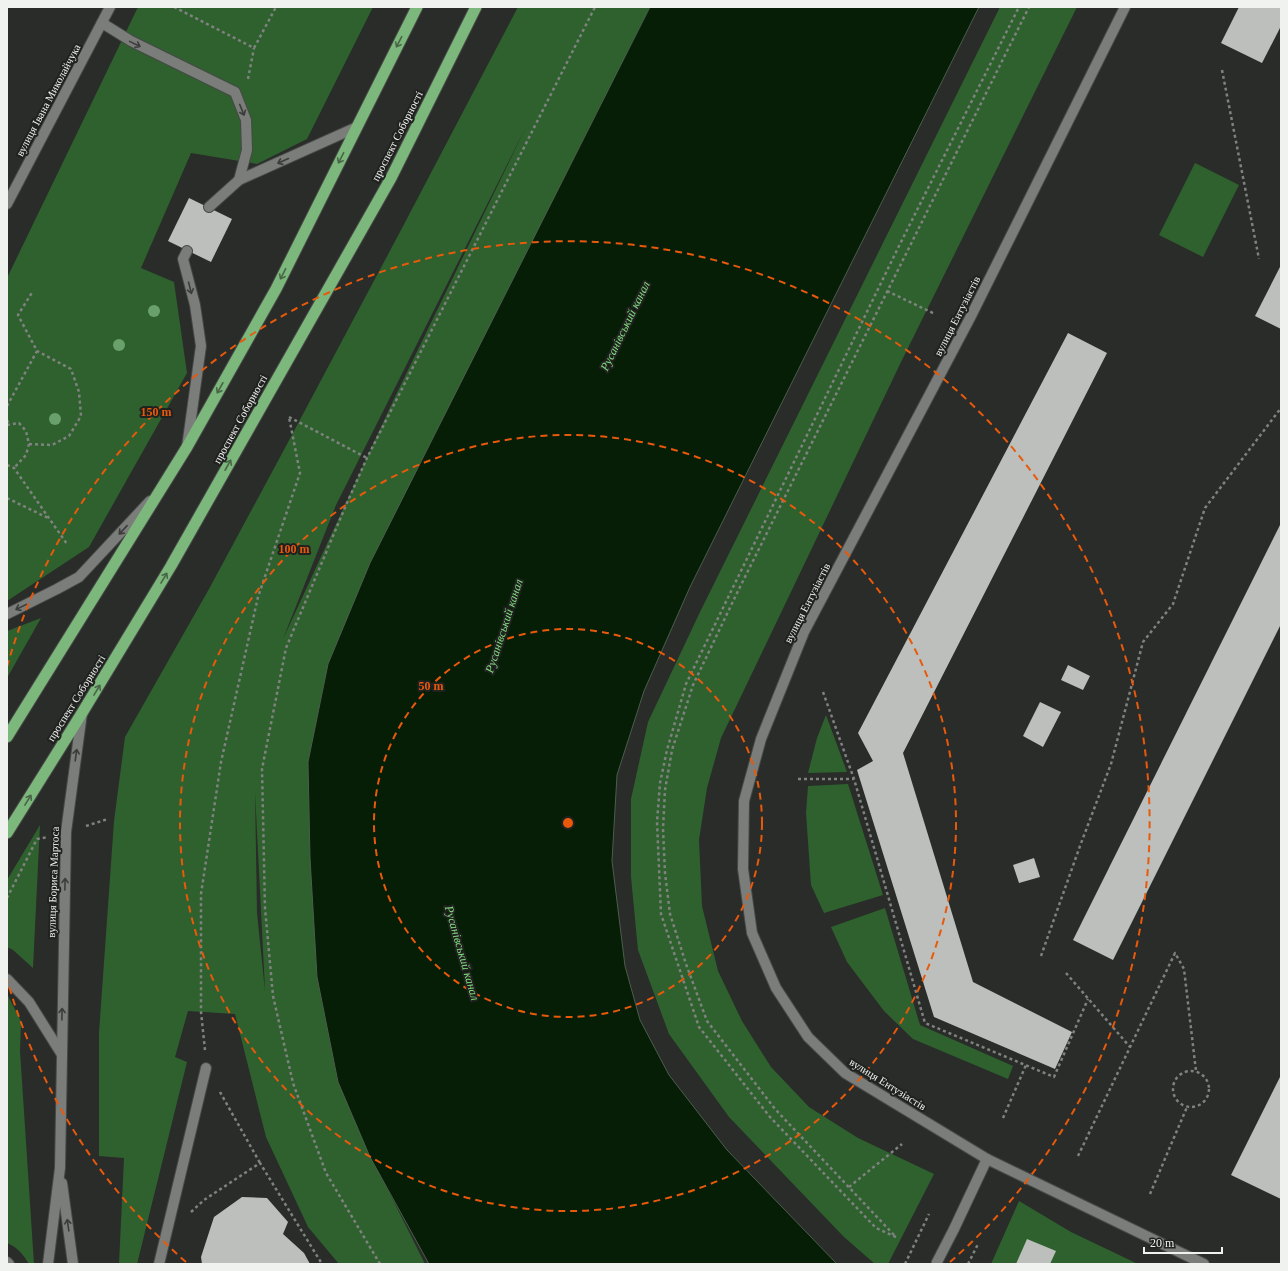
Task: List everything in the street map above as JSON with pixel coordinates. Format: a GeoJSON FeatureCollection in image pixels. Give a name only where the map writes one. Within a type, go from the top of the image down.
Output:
{"type":"FeatureCollection","features":[{"type":"Feature","properties":{"kind":"highway"},"geometry":{"type":"LineString","coordinates":[[7,736],[186,447],[276,289],[417,7]]}},
{"type":"Feature","properties":{"kind":"highway","name":"проспект Соборності"},"geometry":{"type":"LineString","coordinates":[[7,833],[171,566],[391,178],[476,7]]}},
{"type":"Feature","properties":{"kind":"street","name":"вулиця Івана Миколайчука"},"geometry":{"type":"LineString","coordinates":[[7,204],[110,7]]}},
{"type":"Feature","properties":{"kind":"street","name":"вулиця Ентузіастів"},"geometry":{"type":"LineString","coordinates":[[1125,7],[970,318],[804,632],[761,738],[744,801],[743,869],[752,933],[776,988],[808,1037],[845,1073],[987,1159],[1204,1264]]}},
{"type":"Feature","properties":{"kind":"street"},"geometry":{"type":"LineString","coordinates":[[102,23],[130,41],[235,92],[246,120],[247,150],[239,180]]}},
{"type":"Feature","properties":{"kind":"street"},"geometry":{"type":"LineString","coordinates":[[209,208],[239,180],[357,127]]}},
{"type":"Feature","properties":{"kind":"street"},"geometry":{"type":"LineString","coordinates":[[186,447],[201,346],[194,305],[183,259],[187,251]]}},
{"type":"Feature","properties":{"kind":"street"},"geometry":{"type":"LineString","coordinates":[[7,614],[79,577],[159,491]]}},
{"type":"Feature","properties":{"kind":"street","name":"вулиця Бориса Мартоса"},"geometry":{"type":"LineString","coordinates":[[48,1264],[60,1168],[66,832],[82,713]]}},
{"type":"Feature","properties":{"kind":"street"},"geometry":{"type":"LineString","coordinates":[[7,979],[29,1002],[62,1053]]}},
{"type":"Feature","properties":{"kind":"street"},"geometry":{"type":"LineString","coordinates":[[159,1264],[206,1068]]}},
{"type":"Feature","properties":{"kind":"street"},"geometry":{"type":"LineString","coordinates":[[936,1264],[987,1159]]}},
{"type":"Feature","properties":{"kind":"street","name":"вулиця Бориса Мартоса"},"geometry":{"type":"LineString","coordinates":[[60,1168],[74,1264]]}},
{"type":"Feature","properties":{"kind":"path"},"geometry":{"type":"LineString","coordinates":[[174,7],[254,48],[276,7]]}},
{"type":"Feature","properties":{"kind":"path"},"geometry":{"type":"LineString","coordinates":[[380,1264],[326,1173],[293,1083],[273,996],[264,908],[262,769],[286,648],[346,505],[367,458],[595,7]]}},
{"type":"Feature","properties":{"kind":"path"},"geometry":{"type":"LineString","coordinates":[[1222,70],[1259,260]]}},
{"type":"Feature","properties":{"kind":"path"},"geometry":{"type":"LineString","coordinates":[[29,444],[52,445],[69,436],[81,416],[80,392],[71,369],[37,351],[18,314],[33,291]]}},
{"type":"Feature","properties":{"kind":"path"},"geometry":{"type":"LineString","coordinates":[[887,291],[935,314]]}},
{"type":"Feature","properties":{"kind":"path"},"geometry":{"type":"LineString","coordinates":[[7,406],[37,351]]}},
{"type":"Feature","properties":{"kind":"path"},"geometry":{"type":"LineString","coordinates":[[1041,956],[1111,764],[1143,642],[1173,604],[1205,508],[1281,408]]}},
{"type":"Feature","properties":{"kind":"path"},"geometry":{"type":"LineString","coordinates":[[322,1264],[260,1163],[206,1068],[200,1012],[201,894],[221,762],[258,597],[300,473],[289,417],[367,458]]}},
{"type":"Feature","properties":{"kind":"path"},"geometry":{"type":"LineString","coordinates":[[7,420],[8,425],[18,423],[26,431],[29,444],[26,455],[14,468]]}},
{"type":"Feature","properties":{"kind":"path"},"geometry":{"type":"LineString","coordinates":[[7,465],[14,468],[67,544]]}},
{"type":"Feature","properties":{"kind":"path"},"geometry":{"type":"LineString","coordinates":[[7,498],[49,518]]}},
{"type":"Feature","properties":{"kind":"path"},"geometry":{"type":"LineString","coordinates":[[823,692],[854,779],[925,1023],[1054,1077],[1088,999]]}},
{"type":"Feature","properties":{"kind":"path"},"geometry":{"type":"LineString","coordinates":[[798,779],[854,779]]}},
{"type":"Feature","properties":{"kind":"path"},"geometry":{"type":"LineString","coordinates":[[1078,1156],[1175,953],[1184,969],[1196,1071]]}},
{"type":"Feature","properties":{"kind":"path"},"geometry":{"type":"LineString","coordinates":[[1066,973],[1130,1047]]}},
{"type":"Feature","properties":{"kind":"path"},"geometry":{"type":"LineString","coordinates":[[1004,1118],[1026,1065]]}},
{"type":"Feature","properties":{"kind":"path"},"geometry":{"type":"LineString","coordinates":[[1186,1071],[1196,1071],[1206,1078],[1209,1084],[1209,1094],[1202,1105],[1187,1107],[1181,1105],[1176,1100],[1173,1094],[1173,1084],[1176,1078],[1186,1071]]}},
{"type":"Feature","properties":{"kind":"path"},"geometry":{"type":"LineString","coordinates":[[1150,1194],[1187,1107]]}},
{"type":"Feature","properties":{"kind":"path"},"geometry":{"type":"LineString","coordinates":[[848,1187],[902,1144]]}},
{"type":"Feature","properties":{"kind":"path"},"geometry":{"type":"LineString","coordinates":[[190,1214],[204,1200],[260,1163]]}},
{"type":"Feature","properties":{"kind":"path"},"geometry":{"type":"LineString","coordinates":[[905,1264],[929,1214]]}},
{"type":"Feature","properties":{"kind":"path"},"geometry":{"type":"LineString","coordinates":[[968,1264],[978,1244]]}},
{"type":"Feature","properties":{"kind":"green space"},"geometry":{"type":"Polygon","coordinates":[[[138,7],[373,7],[307,139],[257,164],[191,153],[141,268],[174,282],[187,373],[89,547],[7,601],[7,278],[138,7]]]}},
{"type":"Feature","properties":{"kind":"green space"},"geometry":{"type":"Polygon","coordinates":[[[518,7],[650,7],[572,162],[328,664],[308,762],[317,977],[337,1078],[387,1188],[425,1264],[339,1264],[308,1227],[266,1137],[235,1014],[188,1011],[175,1057],[187,1062],[137,1264],[119,1264],[124,1158],[99,1156],[99,1033],[114,821],[125,737],[209,589],[401,230],[518,7]],[[526,127],[336,505],[283,639],[393,401],[526,127]],[[255,792],[257,913],[265,991],[265,990],[255,792]]]}},
{"type":"Feature","properties":{"kind":"green space"},"geometry":{"type":"Polygon","coordinates":[[[1000,7],[1077,7],[902,360],[721,738],[707,788],[699,840],[702,906],[718,971],[742,1021],[771,1067],[809,1107],[858,1138],[934,1174],[888,1264],[875,1264],[844,1237],[729,1117],[669,1034],[638,950],[631,877],[631,799],[648,722],[700,612],[1000,7]]]}},
{"type":"Feature","properties":{"kind":"green space"},"geometry":{"type":"Polygon","coordinates":[[[1195,163],[1239,185],[1203,257],[1159,235],[1195,163]]]}},
{"type":"Feature","properties":{"kind":"green space"},"geometry":{"type":"Polygon","coordinates":[[[41,618],[7,678],[7,631],[41,618]]]}},
{"type":"Feature","properties":{"kind":"green space"},"geometry":{"type":"Polygon","coordinates":[[[826,715],[847,772],[808,773],[817,738],[826,715]]]}},
{"type":"Feature","properties":{"kind":"green space"},"geometry":{"type":"Polygon","coordinates":[[[848,784],[883,895],[824,913],[811,885],[806,813],[808,786],[848,784]]]}},
{"type":"Feature","properties":{"kind":"green space"},"geometry":{"type":"Polygon","coordinates":[[[40,825],[33,968],[13,950],[7,947],[7,880],[40,825]]]}},
{"type":"Feature","properties":{"kind":"green space"},"geometry":{"type":"Polygon","coordinates":[[[885,908],[920,1025],[1013,1066],[1008,1079],[913,1039],[884,1011],[847,962],[831,927],[885,908]]]}},
{"type":"Feature","properties":{"kind":"green space"},"geometry":{"type":"Polygon","coordinates":[[[7,994],[21,1021],[20,1051],[34,1264],[29,1264],[20,1251],[7,1243],[7,994]]]}},
{"type":"Feature","properties":{"kind":"green space"},"geometry":{"type":"Polygon","coordinates":[[[1019,1201],[1071,1232],[1138,1264],[991,1264],[1019,1201]]]}},
{"type":"Feature","properties":{"kind":"water","name":"Русанівський канал"},"geometry":{"type":"Polygon","coordinates":[[[650,7],[979,7],[690,587],[644,691],[617,775],[612,861],[625,966],[640,1020],[669,1075],[727,1150],[837,1264],[429,1264],[370,1157],[338,1082],[317,977],[310,858],[308,762],[328,664],[370,563],[650,7]]]}},
{"type":"Feature","properties":{"kind":"building"},"geometry":{"type":"Polygon","coordinates":[[[1239,7],[1281,7],[1281,26],[1262,63],[1221,43],[1239,7]]]}},
{"type":"Feature","properties":{"kind":"building"},"geometry":{"type":"Polygon","coordinates":[[[189,198],[232,219],[211,262],[168,241],[189,198]]]}},
{"type":"Feature","properties":{"kind":"building"},"geometry":{"type":"Polygon","coordinates":[[[1281,265],[1281,329],[1255,316],[1281,265]]]}},
{"type":"Feature","properties":{"kind":"building"},"geometry":{"type":"Polygon","coordinates":[[[1068,333],[1107,353],[903,753],[973,982],[1072,1032],[1055,1069],[934,1017],[857,770],[873,761],[858,733],[1068,333]]]}},
{"type":"Feature","properties":{"kind":"building"},"geometry":{"type":"Polygon","coordinates":[[[1281,523],[1281,624],[1113,960],[1073,940],[1281,523]]]}},
{"type":"Feature","properties":{"kind":"building"},"geometry":{"type":"Polygon","coordinates":[[[1068,665],[1090,676],[1083,690],[1061,680],[1068,665]]]}},
{"type":"Feature","properties":{"kind":"building"},"geometry":{"type":"Polygon","coordinates":[[[1040,702],[1061,712],[1043,747],[1023,736],[1040,702]]]}},
{"type":"Feature","properties":{"kind":"building"},"geometry":{"type":"Polygon","coordinates":[[[1034,858],[1040,877],[1019,883],[1013,865],[1034,858]]]}},
{"type":"Feature","properties":{"kind":"building"},"geometry":{"type":"Polygon","coordinates":[[[1281,1075],[1281,1199],[1231,1175],[1281,1075]]]}},
{"type":"Feature","properties":{"kind":"building"},"geometry":{"type":"Polygon","coordinates":[[[242,1197],[267,1198],[288,1222],[283,1234],[304,1253],[310,1264],[202,1264],[201,1257],[214,1217],[242,1197]]]}},
{"type":"Feature","properties":{"kind":"building"},"geometry":{"type":"Polygon","coordinates":[[[1027,1239],[1056,1251],[1050,1264],[1016,1264],[1027,1239]]]}}]}
